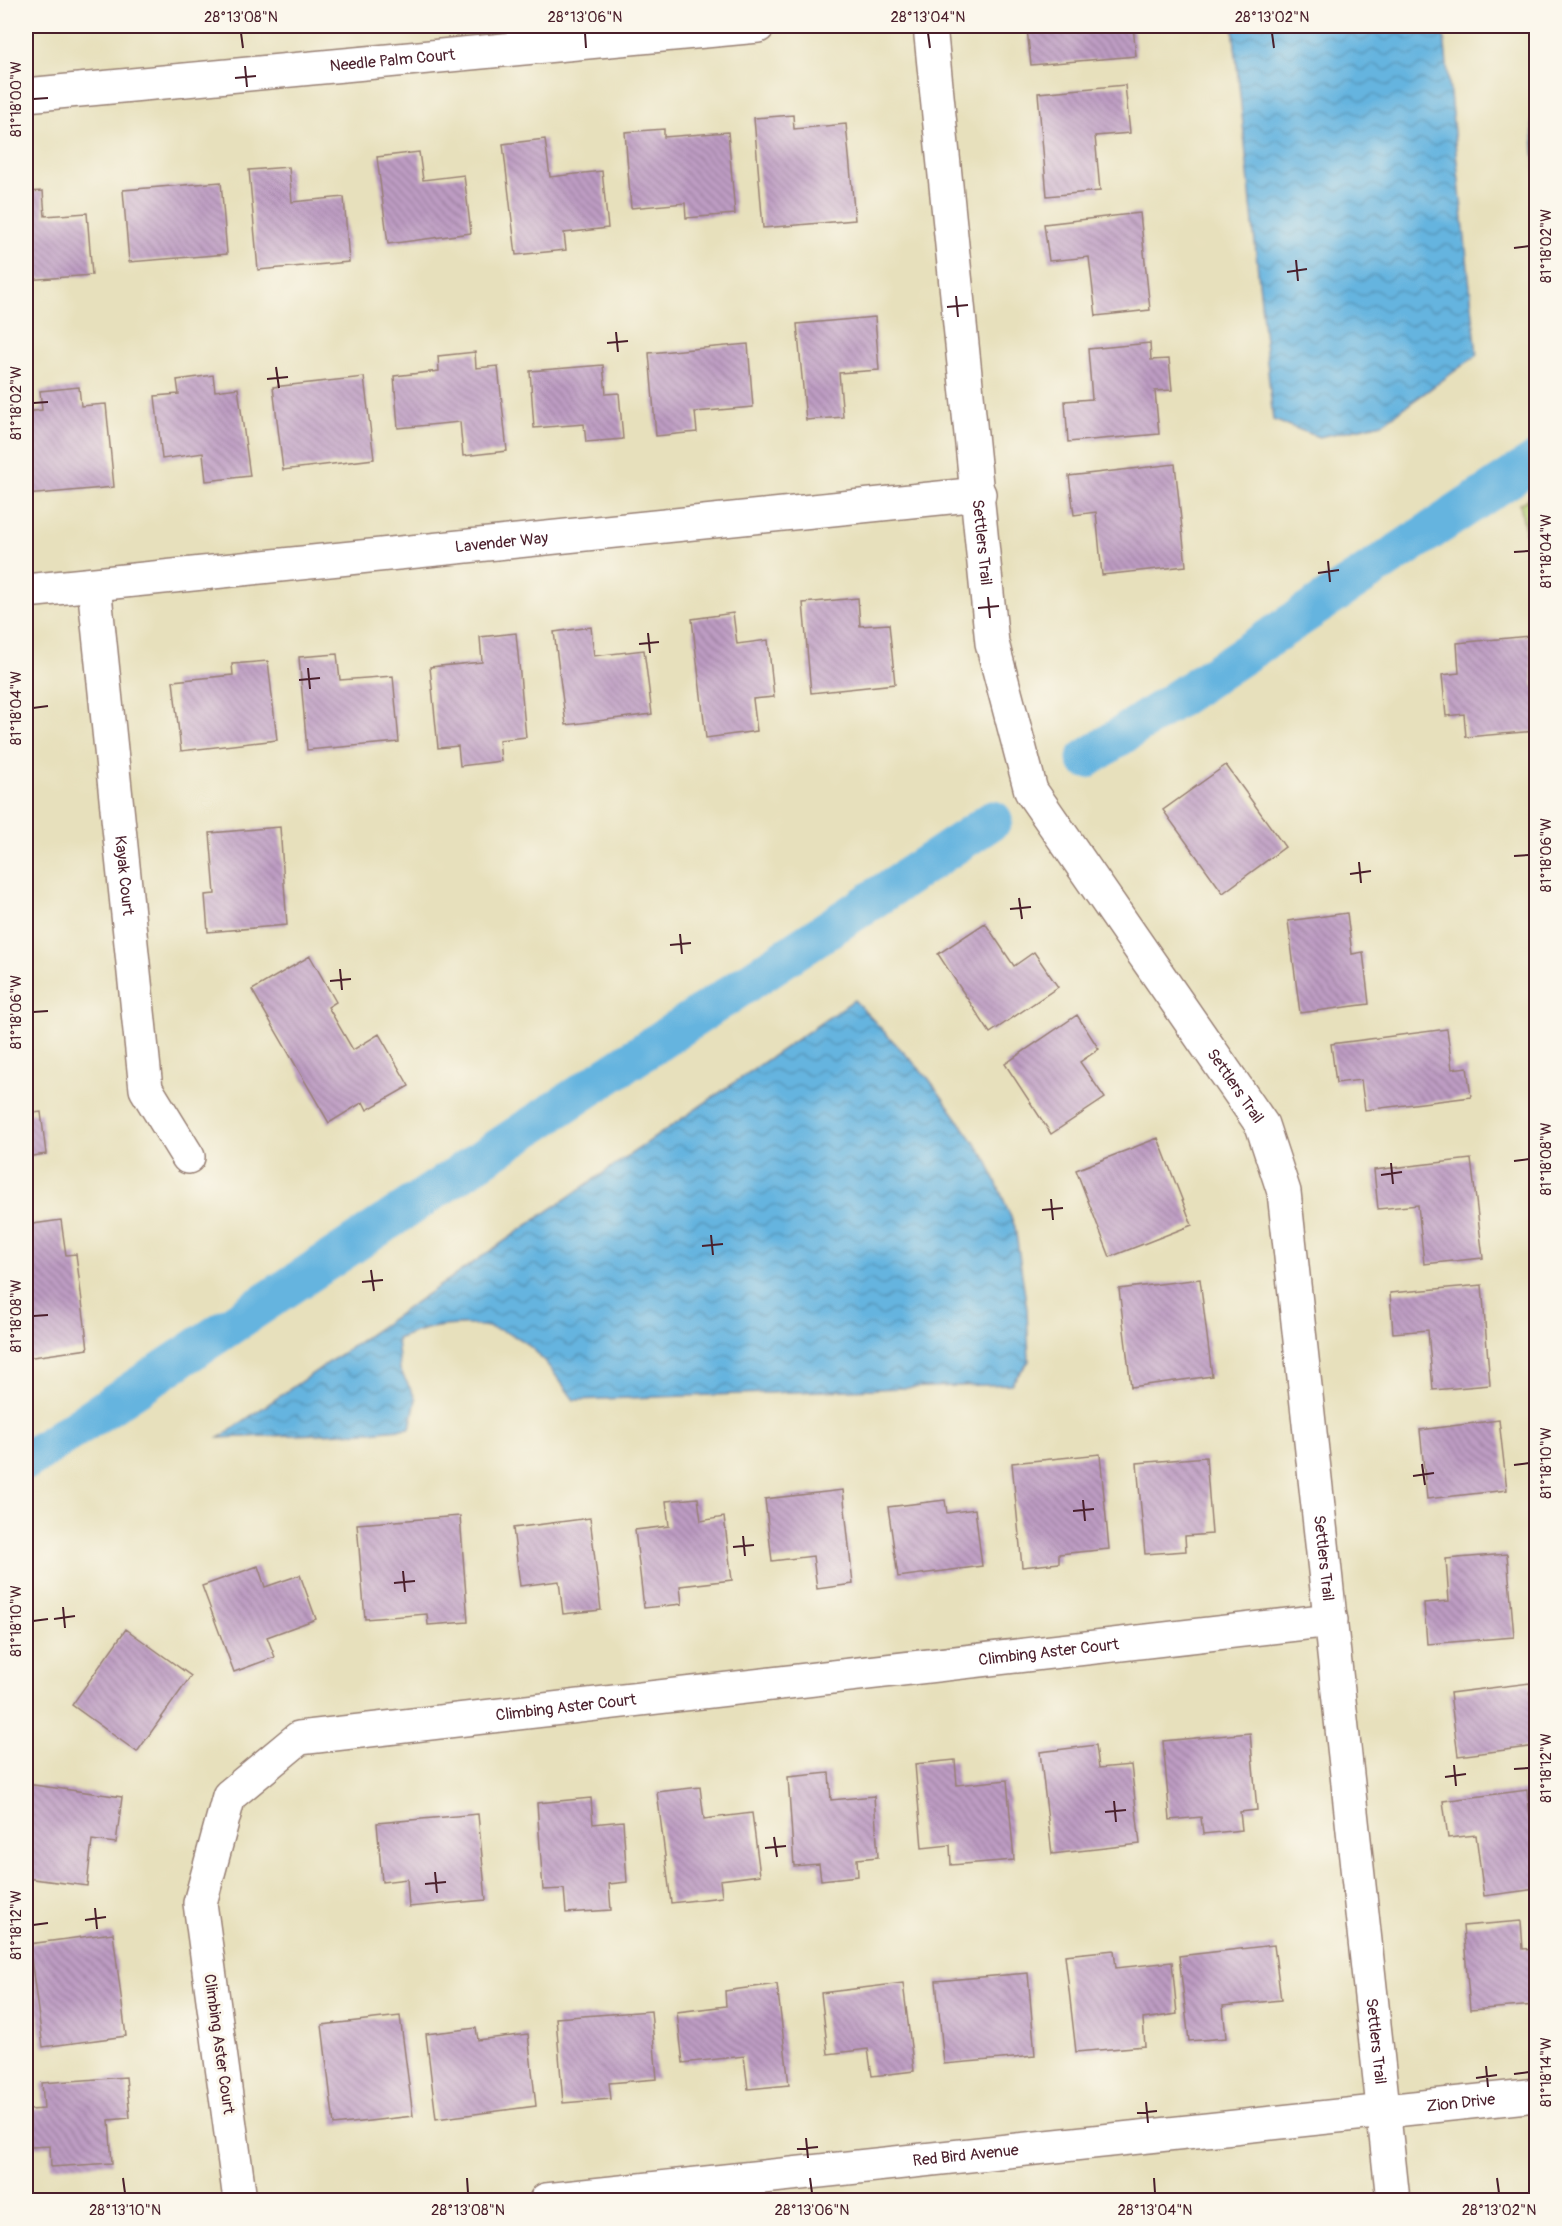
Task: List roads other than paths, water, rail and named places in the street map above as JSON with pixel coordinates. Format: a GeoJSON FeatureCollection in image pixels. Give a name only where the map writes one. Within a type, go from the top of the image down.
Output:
{"type":"FeatureCollection","features":[{"type":"Feature","properties":{"kind":"street","name":"Needle Palm Court"},"geometry":{"type":"LineString","coordinates":[[26,95],[758,26]]}},
{"type":"Feature","properties":{"kind":"street","name":"Settlers Trail"},"geometry":{"type":"LineString","coordinates":[[930,26],[979,494],[992,642],[1031,791],[1262,1125],[1284,1192],[1393,2200]]}},
{"type":"Feature","properties":{"kind":"street","name":"Lavender Way"},"geometry":{"type":"LineString","coordinates":[[26,591],[979,494]]}},
{"type":"Feature","properties":{"kind":"street","name":"Kayak Court"},"geometry":{"type":"LineString","coordinates":[[94,585],[146,1089],[188,1157]]}},
{"type":"Feature","properties":{"kind":"street","name":"Climbing Aster Court"},"geometry":{"type":"LineString","coordinates":[[240,2200],[200,1904],[229,1796],[299,1738],[1331,1620]]}},
{"type":"Feature","properties":{"kind":"street","name":"Zion Drive"},"geometry":{"type":"LineString","coordinates":[[1384,2112],[1536,2095]]}},
{"type":"Feature","properties":{"kind":"street","name":"Red Bird Avenue"},"geometry":{"type":"LineString","coordinates":[[546,2200],[1384,2112]]}},
{"type":"Feature","properties":{"kind":"water"},"geometry":{"type":"Polygon","coordinates":[[[1233,26],[1443,26],[1477,355],[1383,423],[1319,437],[1273,420],[1233,26]]]}},
{"type":"Feature","properties":{"kind":"water"},"geometry":{"type":"Polygon","coordinates":[[[1536,101],[1536,177],[1531,102],[1536,101]]]}},
{"type":"Feature","properties":{"kind":"water"},"geometry":{"type":"Polygon","coordinates":[[[854,1000],[929,1079],[987,1160],[1015,1227],[1027,1309],[1029,1361],[1011,1384],[574,1400],[539,1355],[518,1338],[485,1327],[448,1326],[430,1328],[397,1339],[400,1370],[416,1399],[410,1428],[219,1438],[854,1000]]]}},
{"type":"Feature","properties":{"kind":"waterway"},"geometry":{"type":"LineString","coordinates":[[1086,759],[1536,461]]}},
{"type":"Feature","properties":{"kind":"waterway"},"geometry":{"type":"LineString","coordinates":[[26,1461],[993,820]]}}]}
